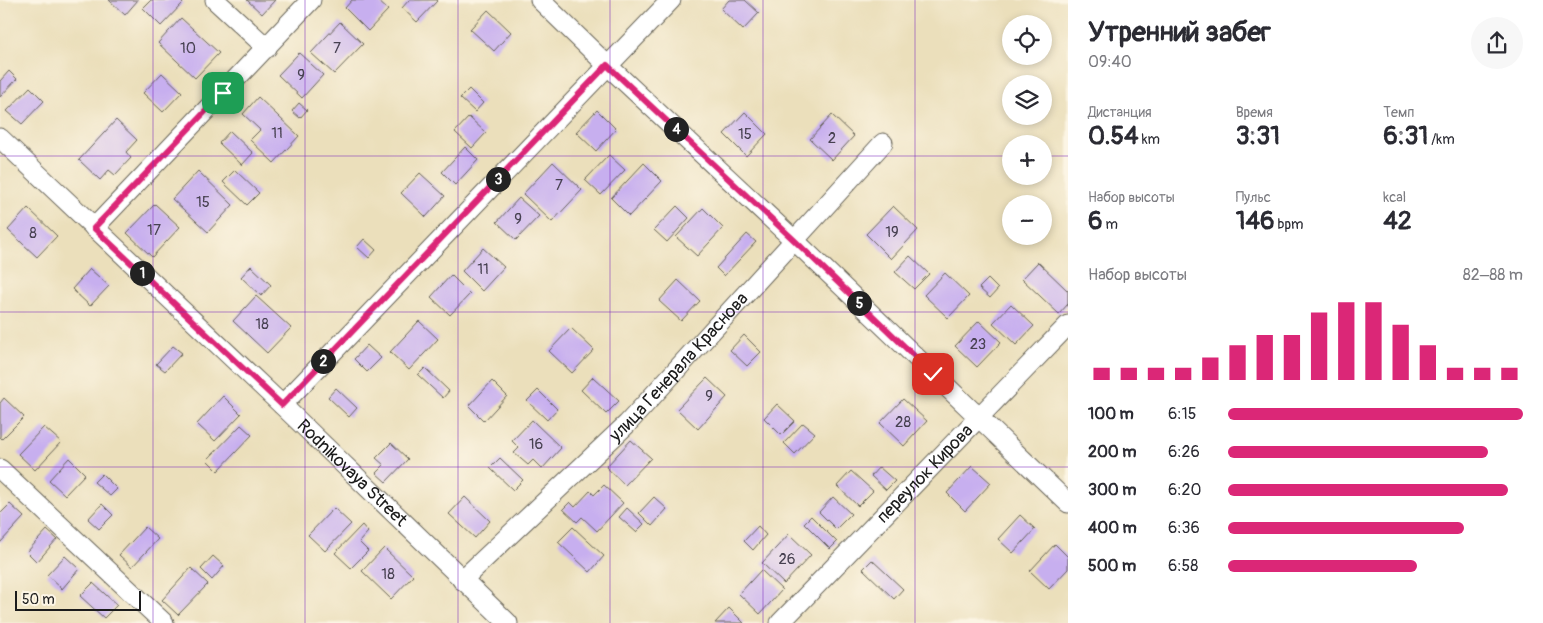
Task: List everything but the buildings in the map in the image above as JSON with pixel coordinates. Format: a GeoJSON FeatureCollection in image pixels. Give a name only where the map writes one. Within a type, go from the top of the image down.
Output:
{"type":"FeatureCollection","features":[{"type":"Feature","properties":{"kind":"street"},"geometry":{"type":"LineString","coordinates":[[215,0],[266,48]]}},
{"type":"Feature","properties":{"kind":"street"},"geometry":{"type":"LineString","coordinates":[[94,228],[311,0]]}},
{"type":"Feature","properties":{"kind":"street"},"geometry":{"type":"LineString","coordinates":[[540,0],[1068,503]]}},
{"type":"Feature","properties":{"kind":"street"},"geometry":{"type":"LineString","coordinates":[[282,405],[671,0]]}},
{"type":"Feature","properties":{"kind":"street","name":"Rodnikovaya Street"},"geometry":{"type":"LineString","coordinates":[[0,138],[282,405],[508,623]]}},
{"type":"Feature","properties":{"kind":"street","name":"улица Генерала Краснова"},"geometry":{"type":"LineString","coordinates":[[462,580],[627,424],[883,143]]}},
{"type":"Feature","properties":{"kind":"street","name":"переулок Кирова"},"geometry":{"type":"LineString","coordinates":[[780,623],[1068,325]]}},
{"type":"Feature","properties":{"kind":"street"},"geometry":{"type":"LineString","coordinates":[[0,469],[164,623]]}},
{"type":"Feature","properties":{"kind":"route"},"geometry":{"type":"LineString","coordinates":[[223,93],[94,228],[282,405],[607,65],[794,240],[933,374]]}}]}
